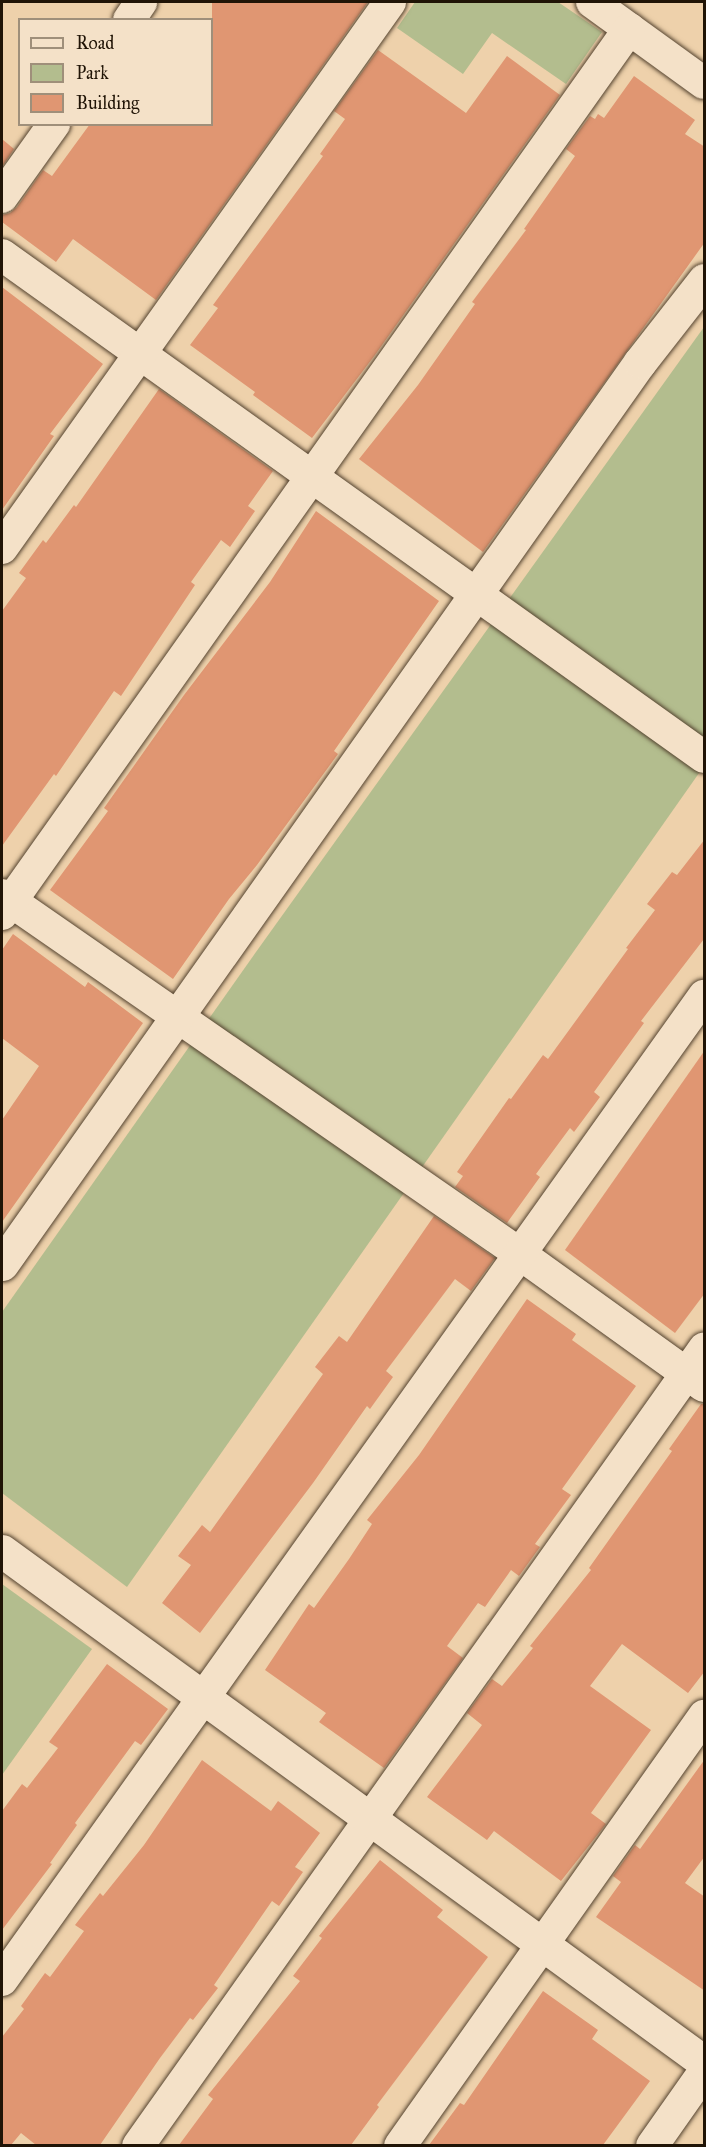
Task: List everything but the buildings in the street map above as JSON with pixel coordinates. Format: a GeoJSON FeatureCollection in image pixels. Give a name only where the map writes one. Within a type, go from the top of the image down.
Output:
{"type":"FeatureCollection","features":[{"type":"Feature","properties":{"kind":"street"},"geometry":{"type":"LineString","coordinates":[[130,18],[141,2]]}},
{"type":"Feature","properties":{"kind":"street"},"geometry":{"type":"LineString","coordinates":[[2,548],[390,2]]}},
{"type":"Feature","properties":{"kind":"street"},"geometry":{"type":"LineString","coordinates":[[592,2],[705,83]]}},
{"type":"Feature","properties":{"kind":"street"},"geometry":{"type":"LineString","coordinates":[[138,2145],[370,1819],[699,1370],[520,1254],[175,1016],[4,903],[312,476],[629,28]]}},
{"type":"Feature","properties":{"kind":"street"},"geometry":{"type":"LineString","coordinates":[[2,197],[53,126]]}},
{"type":"Feature","properties":{"kind":"street"},"geometry":{"type":"LineString","coordinates":[[2,255],[705,757]]}},
{"type":"Feature","properties":{"kind":"street"},"geometry":{"type":"LineString","coordinates":[[2,1264],[175,1016],[640,362],[705,280]]}},
{"type":"Feature","properties":{"kind":"street"},"geometry":{"type":"LineString","coordinates":[[2,1980],[705,996]]}},
{"type":"Feature","properties":{"kind":"street"},"geometry":{"type":"LineString","coordinates":[[2,1551],[705,2061]]}},
{"type":"Feature","properties":{"kind":"street"},"geometry":{"type":"LineString","coordinates":[[400,2145],[705,1716]]}},
{"type":"Feature","properties":{"kind":"street"},"geometry":{"type":"LineString","coordinates":[[652,2145],[705,2072]]}},
{"type":"Feature","properties":{"kind":"green space"},"geometry":{"type":"Polygon","coordinates":[[[415,2],[558,2],[602,32],[566,84],[492,33],[463,74],[397,28],[415,2]]]}},
{"type":"Feature","properties":{"kind":"green space"},"geometry":{"type":"Polygon","coordinates":[[[704,327],[704,766],[127,1587],[2,1493],[2,1312],[256,952],[704,327]]]}},
{"type":"Feature","properties":{"kind":"green space"},"geometry":{"type":"Polygon","coordinates":[[[2,1584],[92,1649],[2,1775],[2,1584]]]}}]}
